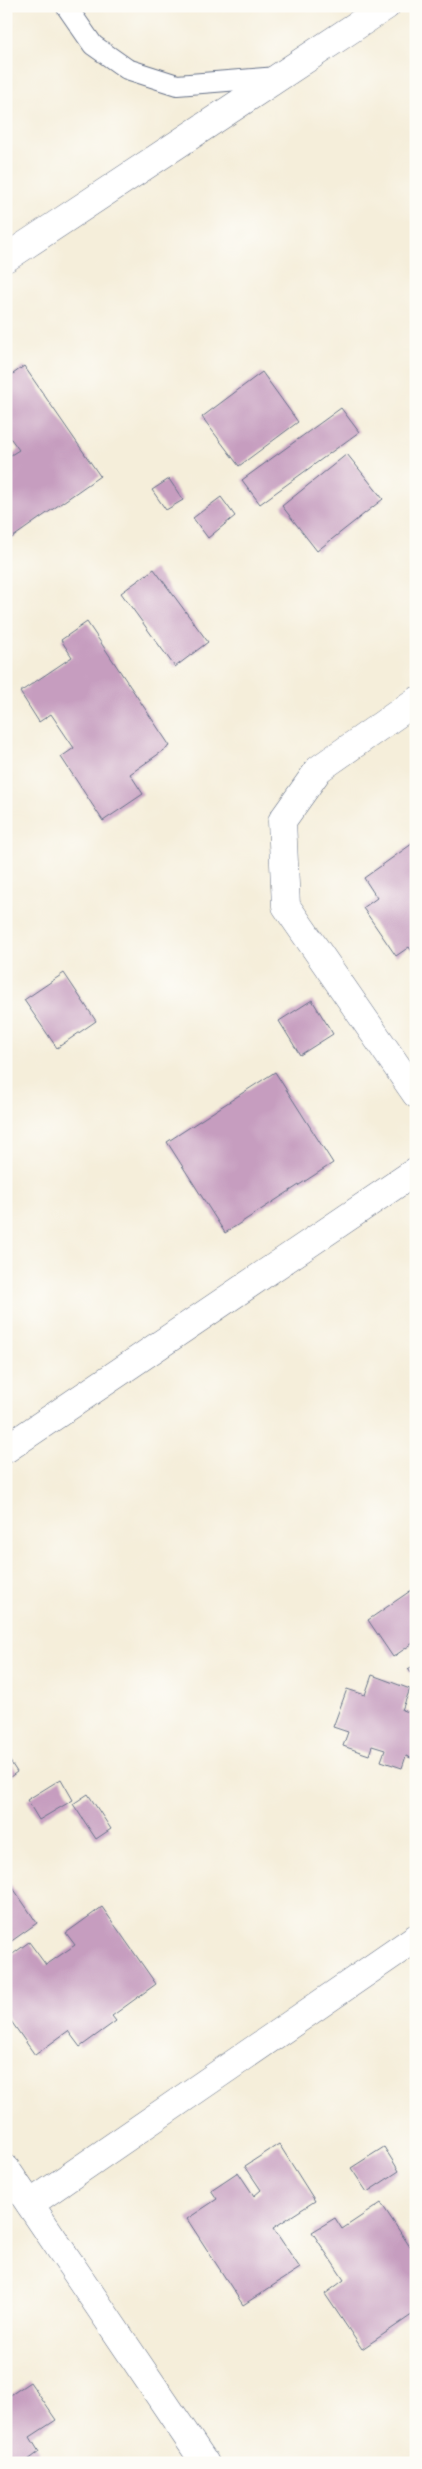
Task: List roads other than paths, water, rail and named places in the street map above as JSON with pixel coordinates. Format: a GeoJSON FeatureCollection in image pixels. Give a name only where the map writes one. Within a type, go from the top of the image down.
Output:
{"type":"FeatureCollection","features":[{"type":"Feature","properties":{"kind":"street"},"geometry":{"type":"LineString","coordinates":[[6,258],[386,6]]}},
{"type":"Feature","properties":{"kind":"street"},"geometry":{"type":"LineString","coordinates":[[416,701],[319,769],[282,821],[286,906],[416,1094]]}},
{"type":"Feature","properties":{"kind":"street"},"geometry":{"type":"LineString","coordinates":[[6,1449],[416,1171]]}},
{"type":"Feature","properties":{"kind":"street"},"geometry":{"type":"LineString","coordinates":[[30,2204],[416,1938]]}},
{"type":"Feature","properties":{"kind":"street"},"geometry":{"type":"LineString","coordinates":[[6,2169],[205,2463]]}},
{"type":"Feature","properties":{"kind":"lane"},"geometry":{"type":"LineString","coordinates":[[66,6],[93,45],[127,69],[178,85],[279,77]]}}]}
